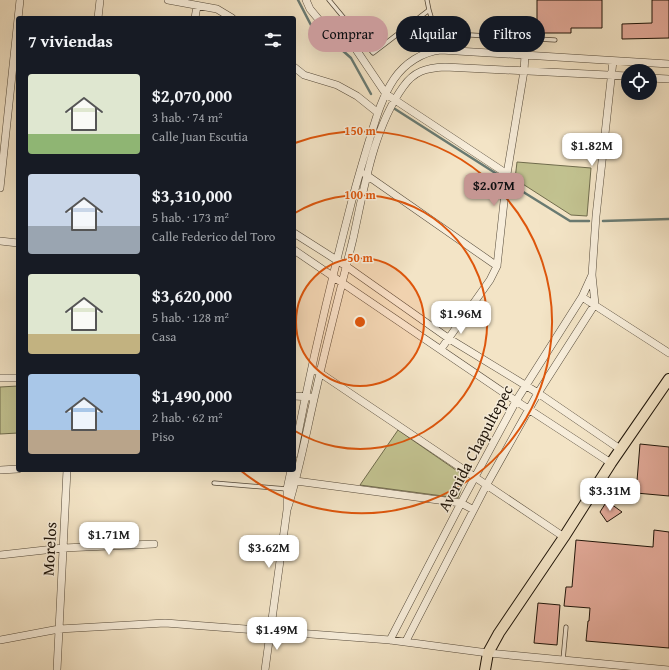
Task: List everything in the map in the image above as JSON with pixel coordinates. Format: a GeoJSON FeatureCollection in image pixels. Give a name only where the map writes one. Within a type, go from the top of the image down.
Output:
{"type":"FeatureCollection","features":[{"type":"Feature","properties":{"kind":"main road"},"geometry":{"type":"LineString","coordinates":[[485,670],[488,653],[499,633],[564,537],[620,449],[669,378]]}},
{"type":"Feature","properties":{"kind":"street"},"geometry":{"type":"LineString","coordinates":[[19,16],[20,0]]}},
{"type":"Feature","properties":{"kind":"street"},"geometry":{"type":"LineString","coordinates":[[98,16],[100,0]]}},
{"type":"Feature","properties":{"kind":"street"},"geometry":{"type":"LineString","coordinates":[[168,0],[217,10],[228,16]]}},
{"type":"Feature","properties":{"kind":"street"},"geometry":{"type":"LineString","coordinates":[[306,0],[310,9],[320,21],[354,45],[386,94],[507,174]]}},
{"type":"Feature","properties":{"kind":"street"},"geometry":{"type":"LineString","coordinates":[[195,16],[197,6]]}},
{"type":"Feature","properties":{"kind":"street"},"geometry":{"type":"LineString","coordinates":[[296,433],[332,276],[359,172],[378,112],[395,78],[409,63],[419,56],[429,52]]}},
{"type":"Feature","properties":{"kind":"street"},"geometry":{"type":"LineString","coordinates":[[471,52],[669,64]]}},
{"type":"Feature","properties":{"kind":"street"},"geometry":{"type":"LineString","coordinates":[[440,348],[490,280],[497,266],[507,174],[524,72],[525,56]]}},
{"type":"Feature","properties":{"kind":"street"},"geometry":{"type":"LineString","coordinates":[[0,188],[14,87],[16,58]]}},
{"type":"Feature","properties":{"kind":"street","name":"Avenida Chapultepec"},"geometry":{"type":"LineString","coordinates":[[406,641],[472,510],[538,393],[595,304],[592,275],[596,216],[613,61]]}},
{"type":"Feature","properties":{"kind":"street"},"geometry":{"type":"LineString","coordinates":[[287,510],[296,481],[320,372],[368,174],[384,121],[394,100],[404,86],[416,74],[428,68],[445,67],[621,76]]}},
{"type":"Feature","properties":{"kind":"street"},"geometry":{"type":"LineString","coordinates":[[296,69],[304,75],[337,85],[357,96],[378,112]]}},
{"type":"Feature","properties":{"kind":"street"},"geometry":{"type":"LineString","coordinates":[[657,78],[669,79]]}},
{"type":"Feature","properties":{"kind":"street"},"geometry":{"type":"LineString","coordinates":[[359,172],[368,174],[497,266]]}},
{"type":"Feature","properties":{"kind":"street"},"geometry":{"type":"LineString","coordinates":[[296,234],[346,266],[448,338],[524,386],[538,393],[620,449]]}},
{"type":"Feature","properties":{"kind":"street"},"geometry":{"type":"LineString","coordinates":[[0,240],[16,243]]}},
{"type":"Feature","properties":{"kind":"street"},"geometry":{"type":"LineString","coordinates":[[296,251],[516,401],[611,463]]}},
{"type":"Feature","properties":{"kind":"street","name":"Avenida Chapultepec"},"geometry":{"type":"LineString","coordinates":[[390,640],[524,386],[582,297],[592,275]]}},
{"type":"Feature","properties":{"kind":"street"},"geometry":{"type":"LineString","coordinates":[[582,297],[669,353]]}},
{"type":"Feature","properties":{"kind":"street"},"geometry":{"type":"LineString","coordinates":[[311,370],[320,372],[564,537]]}},
{"type":"Feature","properties":{"kind":"street"},"geometry":{"type":"LineString","coordinates":[[0,378],[16,378]]}},
{"type":"Feature","properties":{"kind":"street"},"geometry":{"type":"LineString","coordinates":[[296,396],[314,398]]}},
{"type":"Feature","properties":{"kind":"street"},"geometry":{"type":"LineString","coordinates":[[0,470],[16,469]]}},
{"type":"Feature","properties":{"kind":"street","name":"Morelos"},"geometry":{"type":"LineString","coordinates":[[57,670],[67,472]]}},
{"type":"Feature","properties":{"kind":"street"},"geometry":{"type":"LineString","coordinates":[[265,670],[287,510],[287,489],[291,472]]}},
{"type":"Feature","properties":{"kind":"street"},"geometry":{"type":"LineString","coordinates":[[287,489],[296,481],[461,503],[472,510]]}},
{"type":"Feature","properties":{"kind":"street"},"geometry":{"type":"LineString","coordinates":[[0,555],[63,548],[154,544]]}},
{"type":"Feature","properties":{"kind":"street"},"geometry":{"type":"LineString","coordinates":[[0,640],[60,629],[165,623],[406,641],[488,653],[563,660],[604,667],[669,670]]}},
{"type":"Feature","properties":{"kind":"lane"},"geometry":{"type":"LineString","coordinates":[[329,0],[373,53],[396,35]]}},
{"type":"Feature","properties":{"kind":"lane"},"geometry":{"type":"LineString","coordinates":[[427,0],[431,16]]}},
{"type":"Feature","properties":{"kind":"lane"},"geometry":{"type":"LineString","coordinates":[[421,16],[429,10]]}},
{"type":"Feature","properties":{"kind":"lane"},"geometry":{"type":"LineString","coordinates":[[545,39],[554,40]]}},
{"type":"Feature","properties":{"kind":"lane"},"geometry":{"type":"LineString","coordinates":[[214,482],[287,489]]}},
{"type":"Feature","properties":{"kind":"lane"},"geometry":{"type":"LineString","coordinates":[[563,660],[566,628]]}},
{"type":"Feature","properties":{"kind":"green space"},"geometry":{"type":"Polygon","coordinates":[[[517,162],[591,168],[587,216],[571,215],[515,179],[517,162]]]}},
{"type":"Feature","properties":{"kind":"green space"},"geometry":{"type":"Polygon","coordinates":[[[16,386],[16,433],[0,434],[0,387],[16,386]]]}},
{"type":"Feature","properties":{"kind":"green space"},"geometry":{"type":"Polygon","coordinates":[[[398,430],[466,477],[458,498],[360,485],[398,430]]]}},
{"type":"Feature","properties":{"kind":"building"},"geometry":{"type":"Polygon","coordinates":[[[537,0],[602,0],[602,28],[571,28],[571,33],[545,33],[545,16],[537,16],[537,0]]]}},
{"type":"Feature","properties":{"kind":"building"},"geometry":{"type":"Polygon","coordinates":[[[652,0],[669,0],[669,38],[622,39],[622,24],[652,23],[652,0]]]}},
{"type":"Feature","properties":{"kind":"building"},"geometry":{"type":"Polygon","coordinates":[[[640,444],[669,447],[669,496],[636,493],[640,444]]]}},
{"type":"Feature","properties":{"kind":"building"},"geometry":{"type":"Polygon","coordinates":[[[607,501],[622,512],[607,522],[600,512],[607,501]]]}},
{"type":"Feature","properties":{"kind":"building"},"geometry":{"type":"Polygon","coordinates":[[[654,530],[669,532],[669,648],[586,641],[590,608],[564,606],[566,587],[572,587],[576,540],[653,547],[654,530]]]}},
{"type":"Feature","properties":{"kind":"building"},"geometry":{"type":"Polygon","coordinates":[[[538,603],[560,605],[557,645],[534,643],[538,603]]]}},
{"type":"Feature","properties":{"kind":"waterway"},"geometry":{"type":"LineString","coordinates":[[298,0],[313,29],[333,42],[351,58],[371,94]]}},
{"type":"Feature","properties":{"kind":"waterway"},"geometry":{"type":"LineString","coordinates":[[395,109],[500,176]]}},
{"type":"Feature","properties":{"kind":"waterway"},"geometry":{"type":"LineString","coordinates":[[512,185],[570,221],[589,221]]}},
{"type":"Feature","properties":{"kind":"waterway"},"geometry":{"type":"LineString","coordinates":[[603,221],[669,219]]}}]}
